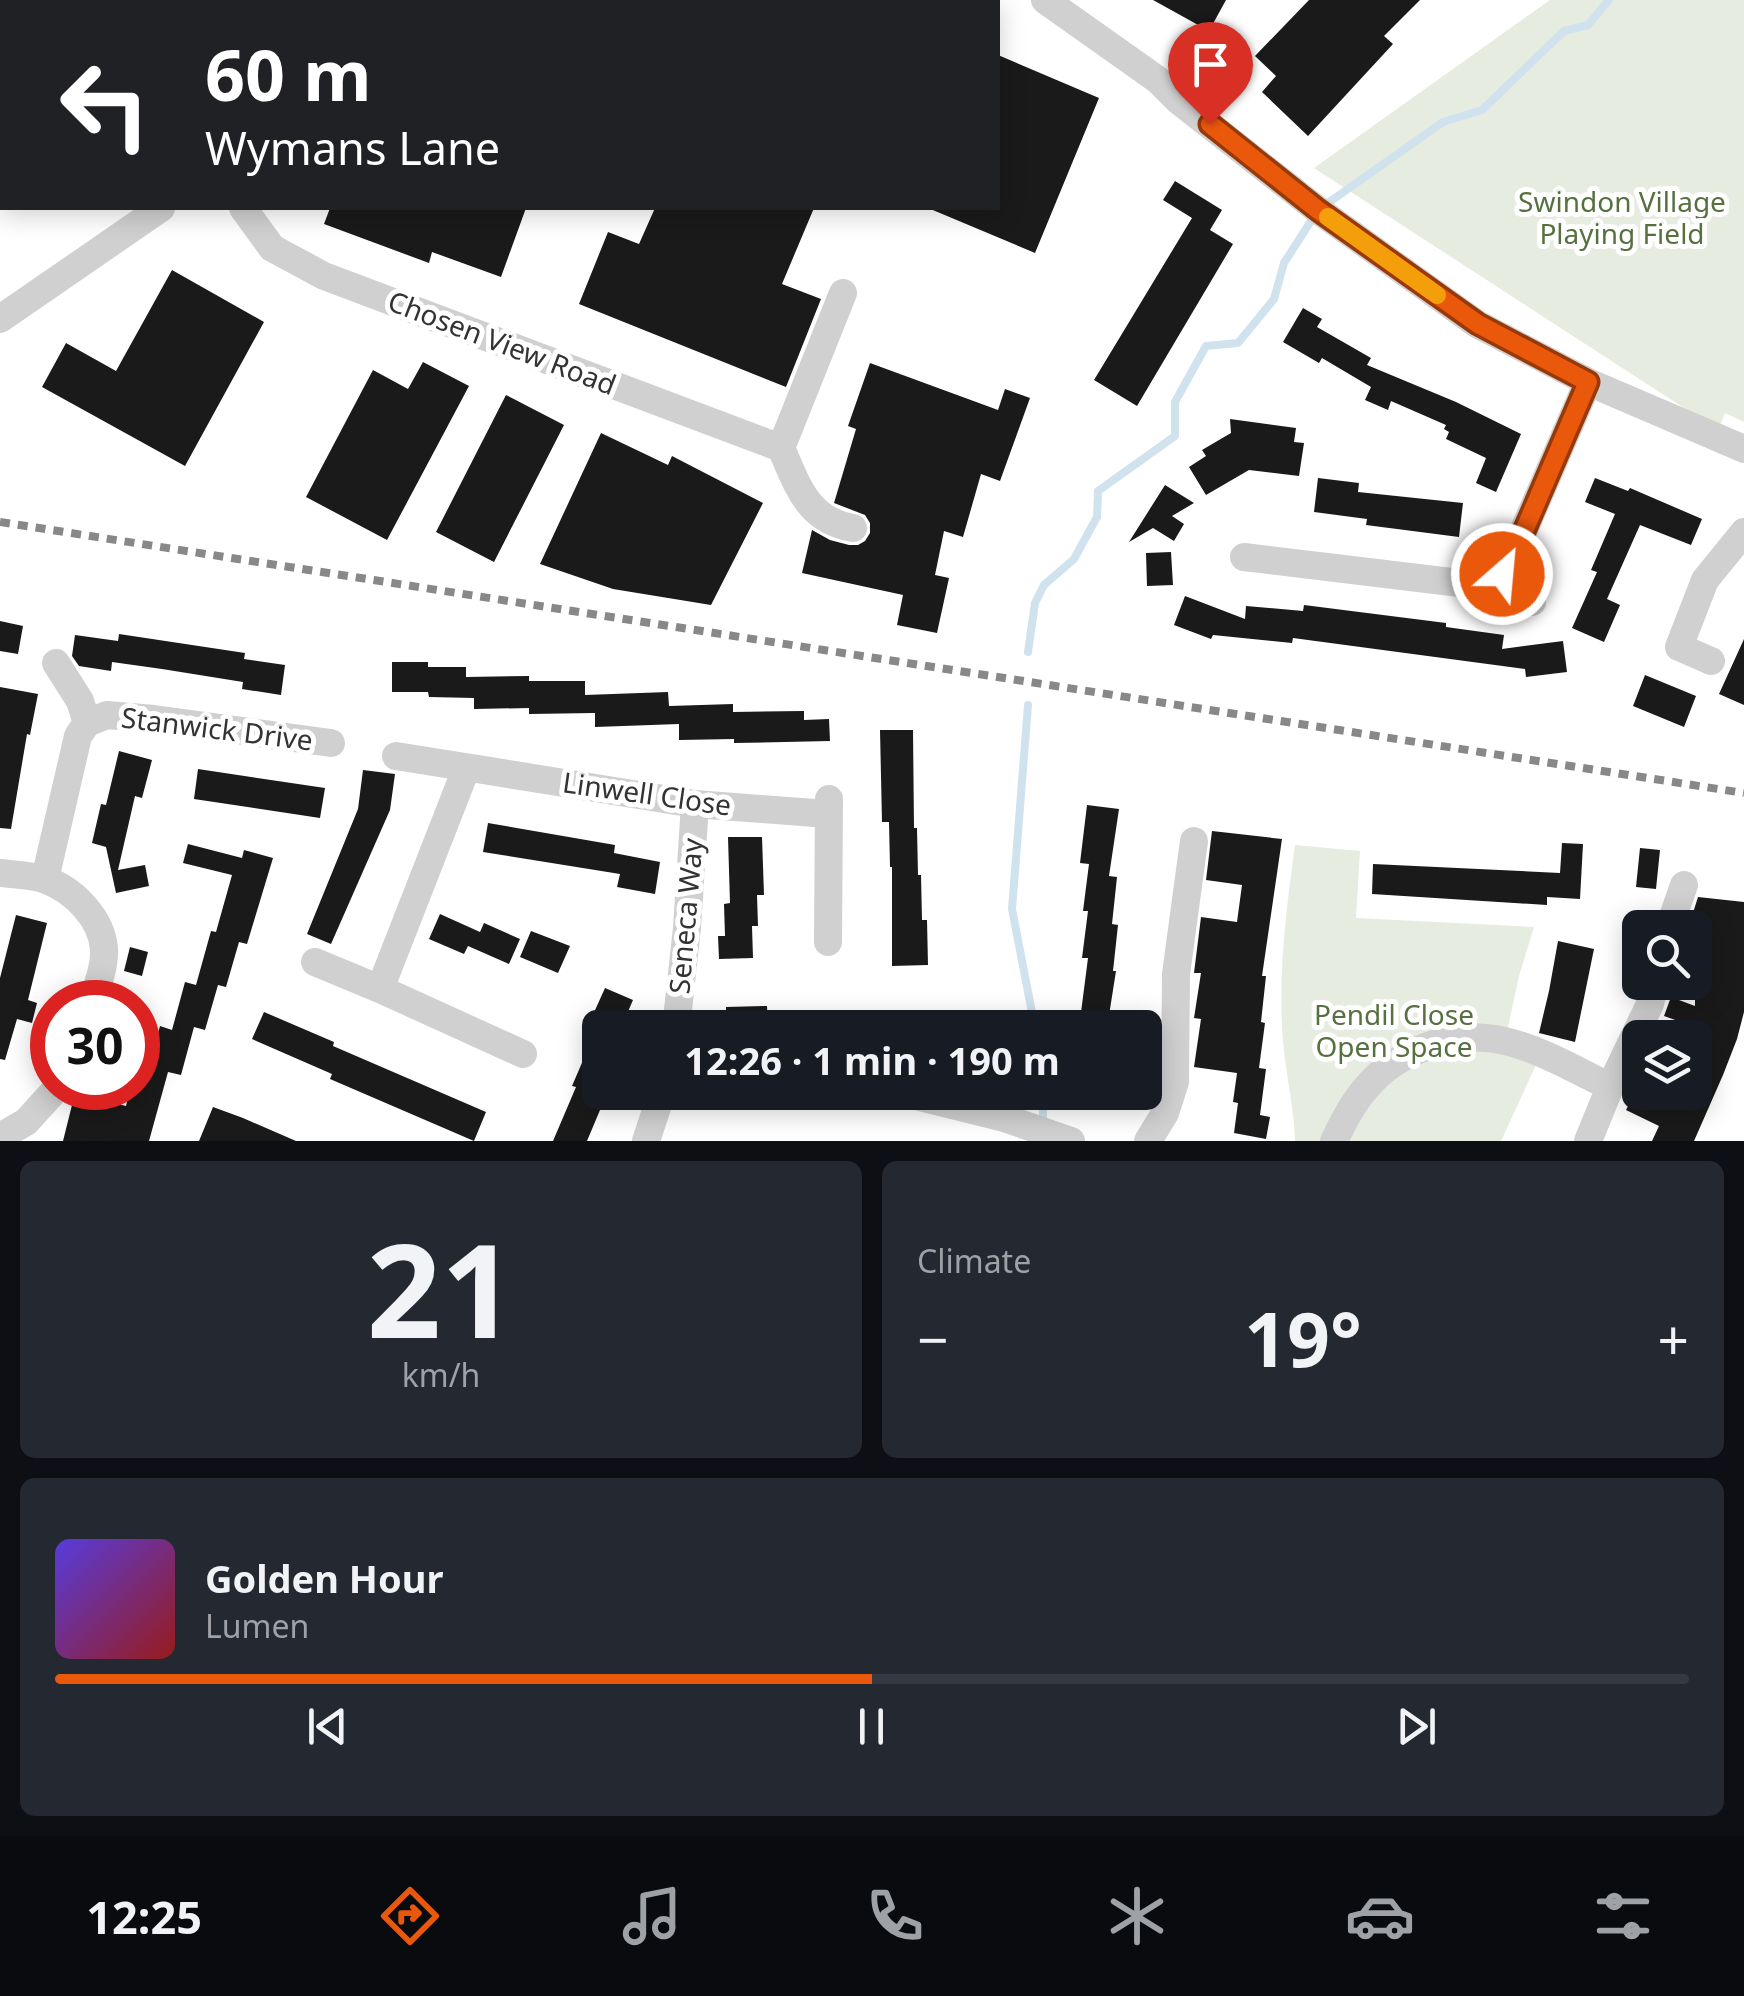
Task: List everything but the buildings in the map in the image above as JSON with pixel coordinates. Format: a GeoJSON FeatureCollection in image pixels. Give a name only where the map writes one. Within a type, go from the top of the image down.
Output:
{"type":"FeatureCollection","features":[{"type":"Feature","properties":{"kind":"street"},"geometry":{"type":"LineString","coordinates":[[1045,0],[1158,80],[1318,210],[1478,324],[1588,382],[1744,450]]}},
{"type":"Feature","properties":{"kind":"street"},"geometry":{"type":"LineString","coordinates":[[0,319],[159,210]]}},
{"type":"Feature","properties":{"kind":"street","name":"Chosen View Road"},"geometry":{"type":"LineString","coordinates":[[245,210],[272,248],[324,276],[780,448]]}},
{"type":"Feature","properties":{"kind":"street"},"geometry":{"type":"LineString","coordinates":[[844,294],[780,448],[806,504],[840,526],[853,528]]}},
{"type":"Feature","properties":{"kind":"street"},"geometry":{"type":"LineString","coordinates":[[1244,557],[1486,584],[1502,574],[1512,559],[1588,382]]}},
{"type":"Feature","properties":{"kind":"street"},"geometry":{"type":"LineString","coordinates":[[1711,662],[1679,647],[1704,580],[1744,532]]}},
{"type":"Feature","properties":{"kind":"street"},"geometry":{"type":"LineString","coordinates":[[1502,574],[1532,602]]}},
{"type":"Feature","properties":{"kind":"street"},"geometry":{"type":"LineString","coordinates":[[56,663],[80,701],[87,722]]}},
{"type":"Feature","properties":{"kind":"street","name":"Stanwick Drive"},"geometry":{"type":"LineString","coordinates":[[45,879],[78,736],[87,722],[100,716],[117,716],[331,743]]}},
{"type":"Feature","properties":{"kind":"street","name":"Linwell Close"},"geometry":{"type":"LineString","coordinates":[[396,756],[696,804],[828,805],[828,942]]}},
{"type":"Feature","properties":{"kind":"street"},"geometry":{"type":"LineString","coordinates":[[380,989],[466,768]]}},
{"type":"Feature","properties":{"kind":"street","name":"Seneca Way"},"geometry":{"type":"LineString","coordinates":[[678,1010],[696,804]]}},
{"type":"Feature","properties":{"kind":"street"},"geometry":{"type":"LineString","coordinates":[[1148,1141],[1176,1082],[1176,974],[1194,841]]}},
{"type":"Feature","properties":{"kind":"street"},"geometry":{"type":"LineString","coordinates":[[0,873],[45,879],[66,890],[91,914],[104,948],[98,980]]}},
{"type":"Feature","properties":{"kind":"street"},"geometry":{"type":"LineString","coordinates":[[1675,910],[1684,885]]}},
{"type":"Feature","properties":{"kind":"street"},"geometry":{"type":"LineString","coordinates":[[315,962],[523,1054]]}},
{"type":"Feature","properties":{"kind":"street"},"geometry":{"type":"LineString","coordinates":[[1588,1141],[1651,1000]]}},
{"type":"Feature","properties":{"kind":"street"},"geometry":{"type":"LineString","coordinates":[[1334,1141],[1354,1104],[1380,1074],[1413,1052],[1449,1040],[1505,1041],[1555,1059],[1610,1087]]}},
{"type":"Feature","properties":{"kind":"street"},"geometry":{"type":"LineString","coordinates":[[0,1137],[26,1122],[37,1110]]}},
{"type":"Feature","properties":{"kind":"street"},"geometry":{"type":"LineString","coordinates":[[646,1141],[656,1110]]}},
{"type":"Feature","properties":{"kind":"street"},"geometry":{"type":"LineString","coordinates":[[972,1110],[1072,1141]]}},
{"type":"Feature","properties":{"kind":"green space","name":"Swindon Village Playing Field"},"geometry":{"type":"Polygon","coordinates":[[[1550,0],[1744,0],[1744,422],[1725,413],[1718,430],[1314,168],[1550,0]]]}},
{"type":"Feature","properties":{"kind":"green space","name":"Pendil Close Open Space"},"geometry":{"type":"Polygon","coordinates":[[[1295,845],[1360,851],[1356,918],[1534,927],[1505,1041],[1541,1054],[1501,1141],[1295,1141],[1281,1002],[1284,934],[1295,845]]]}},
{"type":"Feature","properties":{"kind":"waterway"},"geometry":{"type":"LineString","coordinates":[[1028,652],[1035,603],[1044,585],[1074,559],[1097,517],[1098,491],[1175,436],[1175,402],[1206,346],[1238,343],[1274,299],[1284,263],[1318,210],[1443,122],[1482,110],[1564,31],[1588,25],[1609,0]]}},
{"type":"Feature","properties":{"kind":"waterway"},"geometry":{"type":"LineString","coordinates":[[1028,705],[1012,909],[1032,1010]]}},
{"type":"Feature","properties":{"kind":"waterway"},"geometry":{"type":"LineString","coordinates":[[1043,1110],[1043,1127]]}},
{"type":"Feature","properties":{"kind":"railway"},"geometry":{"type":"LineString","coordinates":[[0,522],[1744,793]]}},
{"type":"Feature","properties":{"kind":"slow traffic"},"geometry":{"type":"LineString","coordinates":[[1328,217],[1437,295]]}},
{"type":"Feature","properties":{"kind":"route"},"geometry":{"type":"LineString","coordinates":[[1210,124],[1318,210],[1478,324],[1588,382],[1502,574]]}}]}
